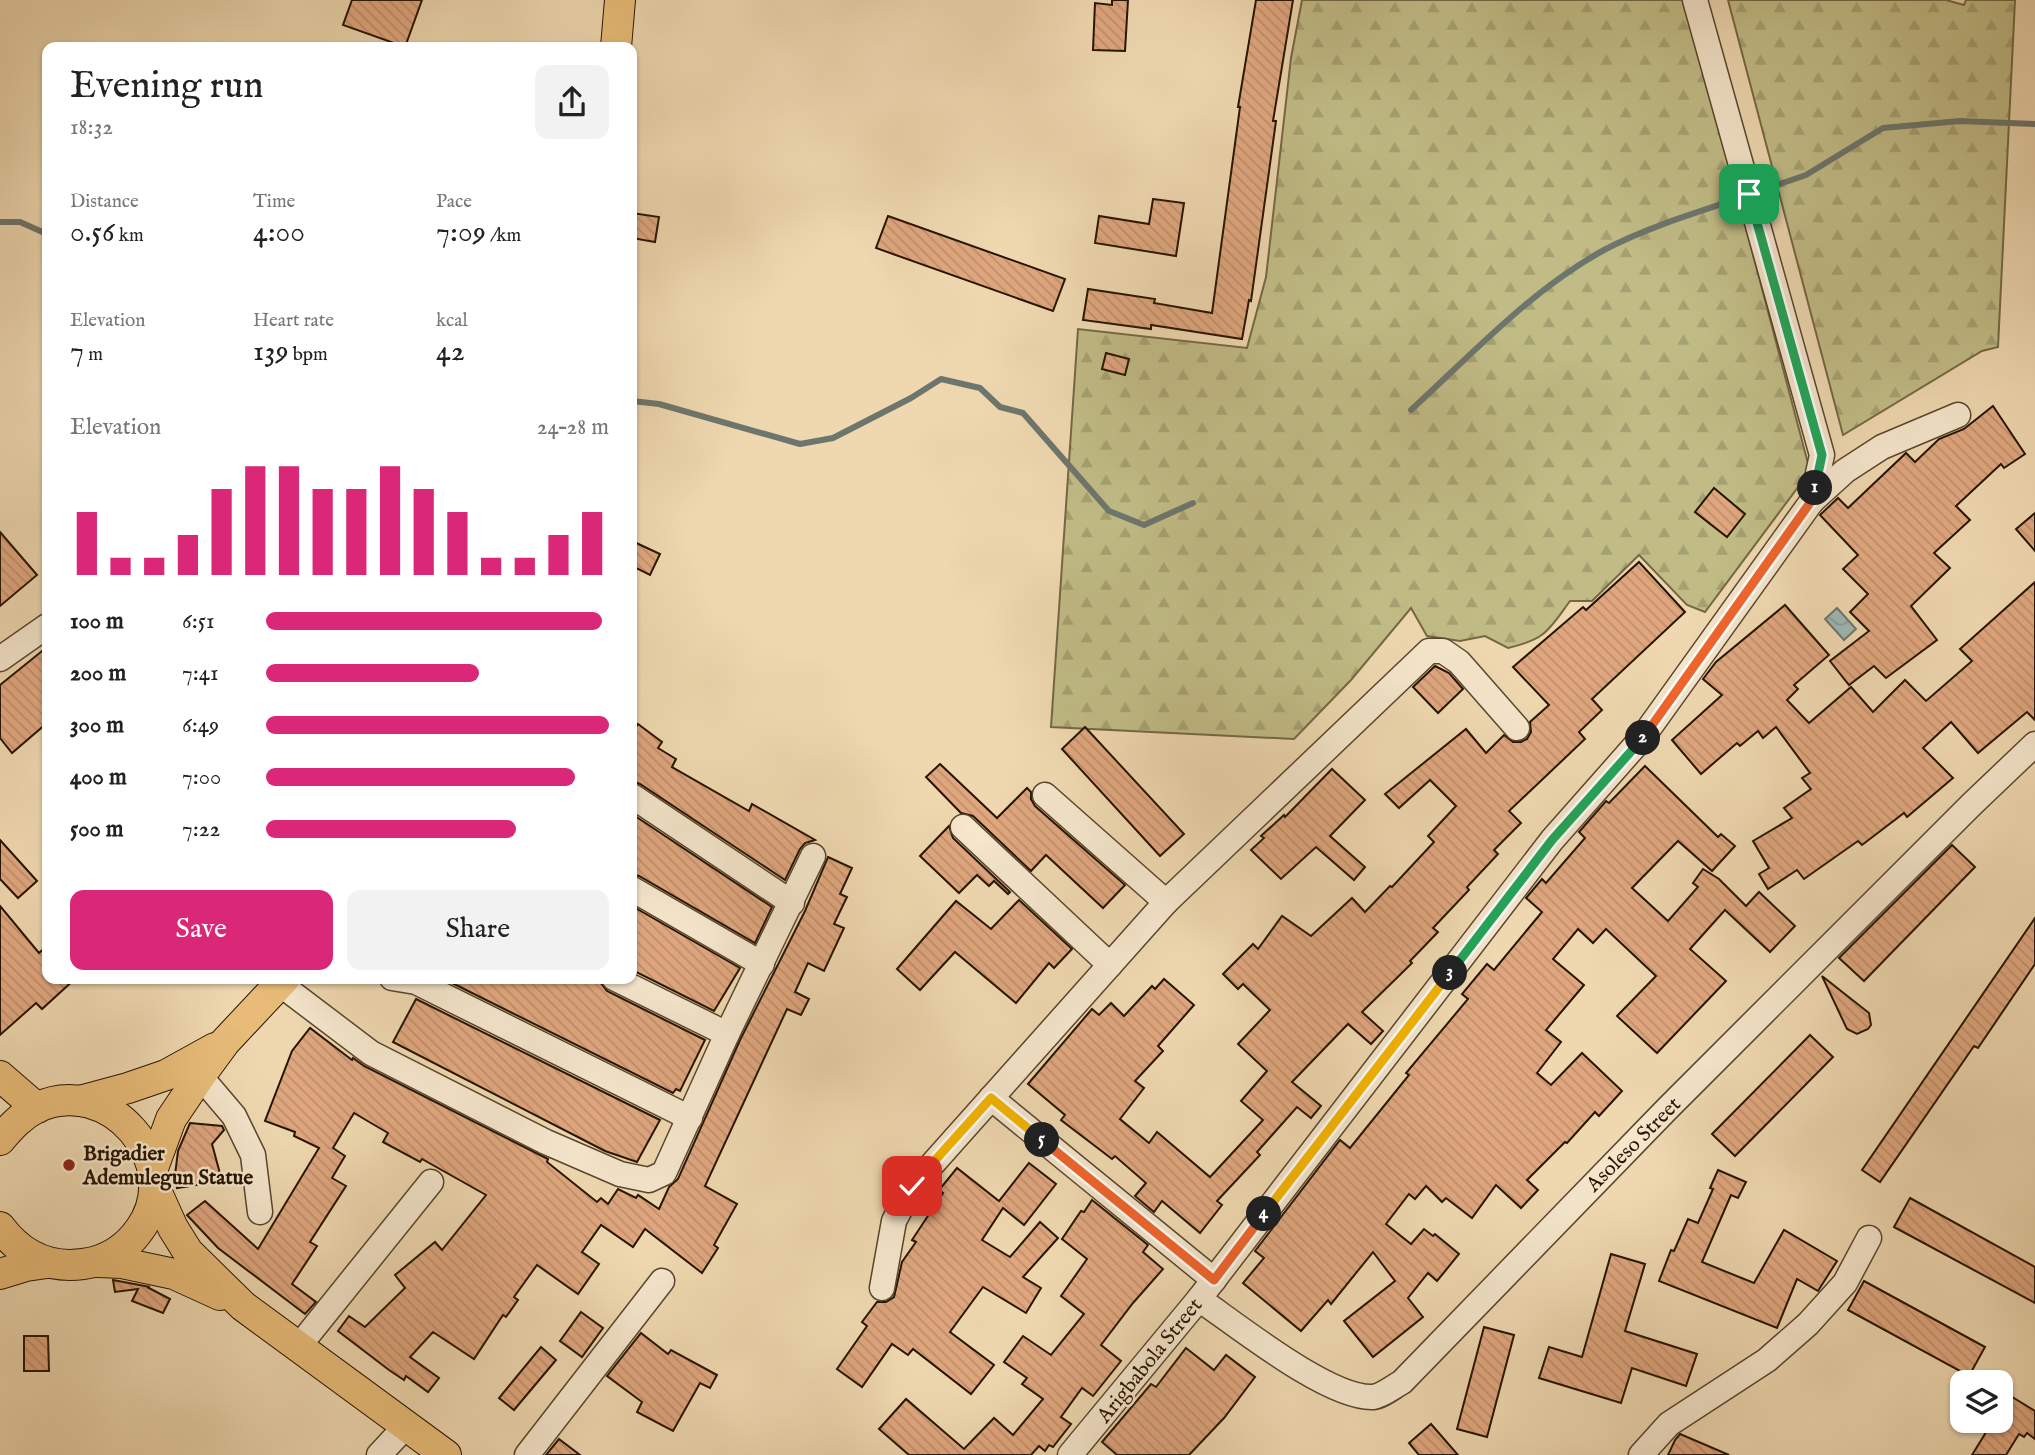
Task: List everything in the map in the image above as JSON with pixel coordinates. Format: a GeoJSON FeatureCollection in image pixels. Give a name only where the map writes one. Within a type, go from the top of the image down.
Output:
{"type":"FeatureCollection","features":[{"type":"Feature","properties":{"kind":"main road"},"geometry":{"type":"LineString","coordinates":[[616,42],[620,0]]}},
{"type":"Feature","properties":{"kind":"main road"},"geometry":{"type":"LineString","coordinates":[[99,1262],[117,1253],[132,1240],[144,1224],[152,1205],[154,1177],[171,1119],[225,1042],[279,984]]}},
{"type":"Feature","properties":{"kind":"main road"},"geometry":{"type":"LineString","coordinates":[[80,1101],[166,1075],[225,1042]]}},
{"type":"Feature","properties":{"kind":"main road"},"geometry":{"type":"LineString","coordinates":[[0,1076],[37,1108]]}},
{"type":"Feature","properties":{"kind":"main road"},"geometry":{"type":"LineString","coordinates":[[0,1140],[15,1122],[37,1108],[58,1101],[80,1101],[106,1108],[128,1122],[144,1143],[173,1228],[188,1252],[243,1306],[446,1455]]}},
{"type":"Feature","properties":{"kind":"main road"},"geometry":{"type":"LineString","coordinates":[[0,1227],[10,1241],[27,1254],[47,1263]]}},
{"type":"Feature","properties":{"kind":"main road"},"geometry":{"type":"LineString","coordinates":[[0,1274],[47,1263],[122,1263],[174,1274],[243,1306]]}},
{"type":"Feature","properties":{"kind":"street"},"geometry":{"type":"LineString","coordinates":[[1695,0],[1822,455],[1812,500]]}},
{"type":"Feature","properties":{"kind":"street","name":"Arigbabola Street"},"geometry":{"type":"LineString","coordinates":[[1070,1455],[1207,1289],[1552,840],[1642,738],[1812,500],[1846,471],[1882,447],[1958,415]]}},
{"type":"Feature","properties":{"kind":"street"},"geometry":{"type":"LineString","coordinates":[[0,659],[42,630]]}},
{"type":"Feature","properties":{"kind":"street"},"geometry":{"type":"LineString","coordinates":[[882,1288],[894,1221],[912,1186],[1166,902],[1429,651],[1443,651],[1459,662],[1517,728]]}},
{"type":"Feature","properties":{"kind":"street","name":"Asoleso Street"},"geometry":{"type":"LineString","coordinates":[[991,1098],[1207,1289],[1311,1376],[1350,1395],[1376,1397],[1402,1382],[1667,1109],[2035,744]]}},
{"type":"Feature","properties":{"kind":"street"},"geometry":{"type":"LineString","coordinates":[[1045,795],[1166,902]]}},
{"type":"Feature","properties":{"kind":"street"},"geometry":{"type":"LineString","coordinates":[[637,799],[792,903]]}},
{"type":"Feature","properties":{"kind":"street"},"geometry":{"type":"LineString","coordinates":[[963,827],[1110,965]]}},
{"type":"Feature","properties":{"kind":"street"},"geometry":{"type":"LineString","coordinates":[[286,984],[371,1053],[546,1142],[620,1174],[649,1180],[664,1172],[813,856]]}},
{"type":"Feature","properties":{"kind":"street"},"geometry":{"type":"LineString","coordinates":[[637,892],[762,964]]}},
{"type":"Feature","properties":{"kind":"street"},"geometry":{"type":"LineString","coordinates":[[420,984],[690,1118]]}},
{"type":"Feature","properties":{"kind":"street"},"geometry":{"type":"LineString","coordinates":[[626,984],[727,1034]]}},
{"type":"Feature","properties":{"kind":"street"},"geometry":{"type":"LineString","coordinates":[[200,1076],[234,1116],[253,1155],[260,1212]]}},
{"type":"Feature","properties":{"kind":"street"},"geometry":{"type":"LineString","coordinates":[[299,1346],[431,1182]]}},
{"type":"Feature","properties":{"kind":"street"},"geometry":{"type":"LineString","coordinates":[[1641,1455],[1669,1424],[1767,1360],[1808,1324],[1845,1283],[1868,1238]]}},
{"type":"Feature","properties":{"kind":"street"},"geometry":{"type":"LineString","coordinates":[[527,1455],[662,1280]]}},
{"type":"Feature","properties":{"kind":"street"},"geometry":{"type":"LineString","coordinates":[[379,1455],[405,1427]]}},
{"type":"Feature","properties":{"kind":"green space"},"geometry":{"type":"Polygon","coordinates":[[[1302,0],[1686,0],[1810,471],[1705,612],[1687,605],[1639,555],[1592,601],[1570,601],[1539,637],[1508,648],[1485,636],[1460,641],[1427,636],[1411,608],[1351,680],[1294,739],[1051,727],[1078,329],[1247,348],[1266,277],[1291,58],[1302,0]]]}},
{"type":"Feature","properties":{"kind":"green space"},"geometry":{"type":"Polygon","coordinates":[[[1728,0],[1946,0],[1964,5],[1966,0],[2015,0],[1998,347],[1982,351],[1843,435],[1728,0]]]}},
{"type":"Feature","properties":{"kind":"water"},"geometry":{"type":"Polygon","coordinates":[[[1837,608],[1856,629],[1844,640],[1825,619],[1837,608]]]}},
{"type":"Feature","properties":{"kind":"building"},"geometry":{"type":"Polygon","coordinates":[[[352,0],[422,0],[407,42],[391,42],[343,25],[352,0]]]}},
{"type":"Feature","properties":{"kind":"building"},"geometry":{"type":"Polygon","coordinates":[[[1112,0],[1128,0],[1125,51],[1093,50],[1095,3],[1112,5],[1112,0]]]}},
{"type":"Feature","properties":{"kind":"building"},"geometry":{"type":"Polygon","coordinates":[[[1256,0],[1293,0],[1273,121],[1276,121],[1251,301],[1249,300],[1242,339],[1151,325],[1151,329],[1083,320],[1088,289],[1155,299],[1154,303],[1212,313],[1238,107],[1256,0]]]}},
{"type":"Feature","properties":{"kind":"building"},"geometry":{"type":"Polygon","coordinates":[[[1153,199],[1184,203],[1176,256],[1095,243],[1099,216],[1149,224],[1153,199]]]}},
{"type":"Feature","properties":{"kind":"building"},"geometry":{"type":"Polygon","coordinates":[[[637,214],[659,217],[655,242],[637,239],[637,214]]]}},
{"type":"Feature","properties":{"kind":"building"},"geometry":{"type":"Polygon","coordinates":[[[888,216],[1065,279],[1053,311],[876,248],[888,216]]]}},
{"type":"Feature","properties":{"kind":"building"},"geometry":{"type":"Polygon","coordinates":[[[1106,353],[1129,359],[1125,375],[1102,369],[1106,353]]]}},
{"type":"Feature","properties":{"kind":"building"},"geometry":{"type":"Polygon","coordinates":[[[1993,406],[2025,454],[2004,468],[2001,464],[1956,506],[1970,520],[1934,553],[1950,568],[1911,606],[1937,640],[1886,678],[1874,666],[1849,685],[1830,661],[1869,631],[1850,612],[1868,594],[1843,569],[1858,555],[1820,515],[1838,498],[1848,508],[1906,453],[1915,462],[1939,439],[1964,429],[1993,406]]]}},
{"type":"Feature","properties":{"kind":"building"},"geometry":{"type":"Polygon","coordinates":[[[1714,488],[1745,514],[1727,537],[1695,512],[1714,488]]]}},
{"type":"Feature","properties":{"kind":"building"},"geometry":{"type":"Polygon","coordinates":[[[2035,513],[2035,551],[2016,529],[2035,513]]]}},
{"type":"Feature","properties":{"kind":"building"},"geometry":{"type":"Polygon","coordinates":[[[0,532],[37,575],[0,606],[0,532]]]}},
{"type":"Feature","properties":{"kind":"building"},"geometry":{"type":"Polygon","coordinates":[[[637,543],[660,554],[650,575],[637,568],[637,543]]]}},
{"type":"Feature","properties":{"kind":"building"},"geometry":{"type":"Polygon","coordinates":[[[1639,562],[1685,612],[1592,699],[1602,710],[1579,732],[1585,739],[1509,811],[1521,823],[1494,850],[1498,854],[1433,928],[1438,932],[1410,961],[1412,963],[1362,1012],[1383,1031],[1371,1044],[1348,1024],[1292,1082],[1321,1106],[1311,1118],[1297,1107],[1257,1152],[1260,1155],[1217,1201],[1222,1205],[1200,1233],[1162,1201],[1154,1212],[1135,1196],[1146,1183],[1115,1156],[1112,1159],[1061,1120],[1065,1115],[1028,1084],[1092,1009],[1099,1015],[1111,1003],[1124,1016],[1152,986],[1155,989],[1164,979],[1194,1005],[1158,1046],[1163,1051],[1135,1081],[1144,1088],[1120,1119],[1149,1143],[1157,1132],[1210,1177],[1263,1120],[1241,1101],[1267,1071],[1238,1044],[1270,1010],[1243,984],[1238,989],[1223,974],[1253,944],[1258,949],[1282,916],[1311,936],[1352,898],[1365,912],[1392,887],[1434,842],[1428,836],[1456,806],[1430,780],[1399,808],[1385,794],[1466,729],[1486,753],[1504,735],[1513,742],[1527,739],[1531,732],[1530,722],[1549,705],[1513,667],[1583,607],[1586,610],[1639,562]]]}},
{"type":"Feature","properties":{"kind":"building"},"geometry":{"type":"Polygon","coordinates":[[[2035,582],[2035,720],[2027,712],[1978,753],[1951,722],[1923,748],[1953,778],[1907,817],[1904,813],[1862,845],[1858,841],[1804,879],[1797,870],[1768,889],[1759,874],[1769,868],[1753,841],[1792,818],[1784,808],[1811,789],[1802,778],[1810,773],[1776,727],[1763,738],[1758,731],[1740,746],[1737,743],[1701,774],[1672,740],[1722,695],[1703,679],[1716,662],[1785,605],[1829,655],[1794,685],[1798,689],[1787,700],[1809,723],[1851,687],[1873,712],[1905,680],[1926,701],[1972,661],[1960,649],[2035,582]]]}},
{"type":"Feature","properties":{"kind":"building"},"geometry":{"type":"Polygon","coordinates":[[[42,651],[42,727],[12,753],[0,738],[0,685],[42,651]]]}},
{"type":"Feature","properties":{"kind":"building"},"geometry":{"type":"Polygon","coordinates":[[[1435,666],[1449,673],[1463,689],[1438,713],[1413,687],[1435,666]]]}},
{"type":"Feature","properties":{"kind":"building"},"geometry":{"type":"Polygon","coordinates":[[[637,726],[662,742],[658,748],[676,759],[672,767],[749,811],[752,804],[815,840],[805,843],[800,849],[785,880],[637,783],[637,726]]]}},
{"type":"Feature","properties":{"kind":"building"},"geometry":{"type":"Polygon","coordinates":[[[1085,727],[1184,834],[1160,856],[1062,749],[1085,727]]]}},
{"type":"Feature","properties":{"kind":"building"},"geometry":{"type":"Polygon","coordinates":[[[940,764],[997,818],[1027,788],[1035,806],[1125,885],[1103,908],[1046,855],[1031,871],[973,816],[961,813],[926,777],[940,764]]]}},
{"type":"Feature","properties":{"kind":"building"},"geometry":{"type":"Polygon","coordinates":[[[1645,766],[1718,837],[1721,834],[1735,846],[1712,871],[1678,841],[1632,888],[1668,921],[1698,887],[1693,883],[1703,869],[1719,879],[1746,906],[1759,892],[1795,926],[1770,952],[1725,910],[1690,949],[1726,981],[1657,1053],[1617,1016],[1656,976],[1606,929],[1593,943],[1578,929],[1553,959],[1584,985],[1546,1030],[1561,1042],[1537,1073],[1551,1085],[1582,1053],[1622,1091],[1599,1116],[1595,1112],[1567,1143],[1527,1180],[1538,1190],[1521,1208],[1496,1185],[1472,1218],[1446,1198],[1442,1202],[1426,1186],[1415,1199],[1409,1194],[1386,1224],[1411,1244],[1424,1229],[1433,1236],[1435,1234],[1459,1254],[1437,1281],[1428,1273],[1408,1298],[1423,1317],[1373,1357],[1344,1321],[1395,1281],[1373,1252],[1331,1304],[1328,1300],[1301,1331],[1243,1283],[1264,1258],[1255,1251],[1340,1140],[1350,1148],[1409,1075],[1406,1073],[1468,999],[1462,994],[1487,964],[1494,970],[1542,912],[1526,898],[1542,879],[1546,883],[1585,838],[1579,832],[1606,801],[1609,803],[1645,766]]]}},
{"type":"Feature","properties":{"kind":"building"},"geometry":{"type":"Polygon","coordinates":[[[1332,769],[1365,800],[1330,836],[1365,867],[1354,880],[1316,847],[1281,879],[1251,850],[1264,838],[1261,836],[1284,815],[1285,817],[1332,769]]]}},
{"type":"Feature","properties":{"kind":"building"},"geometry":{"type":"Polygon","coordinates":[[[637,817],[772,907],[755,943],[639,876],[637,817]]]}},
{"type":"Feature","properties":{"kind":"building"},"geometry":{"type":"Polygon","coordinates":[[[949,826],[953,838],[1010,892],[1008,894],[994,881],[989,886],[977,875],[959,893],[920,856],[949,826]]]}},
{"type":"Feature","properties":{"kind":"building"},"geometry":{"type":"Polygon","coordinates":[[[0,840],[37,881],[18,898],[0,879],[0,840]]]}},
{"type":"Feature","properties":{"kind":"building"},"geometry":{"type":"Polygon","coordinates":[[[1952,845],[1975,867],[1864,981],[1839,958],[1952,845]]]}},
{"type":"Feature","properties":{"kind":"building"},"geometry":{"type":"Polygon","coordinates":[[[828,857],[852,868],[840,894],[847,897],[834,924],[844,928],[824,971],[808,963],[795,992],[809,999],[801,1015],[787,1009],[705,1186],[737,1204],[714,1245],[718,1248],[702,1273],[645,1229],[633,1247],[601,1225],[582,1252],[599,1264],[578,1294],[537,1265],[514,1297],[518,1300],[506,1317],[503,1315],[474,1359],[433,1332],[410,1357],[439,1378],[428,1392],[406,1376],[404,1380],[389,1370],[338,1331],[349,1316],[365,1327],[405,1288],[395,1275],[435,1242],[442,1250],[486,1195],[422,1159],[420,1162],[383,1142],[388,1133],[354,1113],[333,1148],[345,1156],[332,1178],[346,1186],[310,1242],[317,1246],[292,1284],[316,1302],[305,1314],[218,1248],[187,1215],[205,1201],[258,1249],[319,1148],[294,1136],[295,1132],[265,1121],[292,1051],[310,1028],[352,1060],[353,1058],[548,1159],[547,1162],[597,1202],[601,1198],[608,1204],[618,1189],[636,1198],[638,1195],[659,1209],[669,1187],[678,1179],[740,1040],[805,911],[828,857]]]}},
{"type":"Feature","properties":{"kind":"building"},"geometry":{"type":"Polygon","coordinates":[[[1019,900],[1072,949],[1054,968],[1049,963],[1016,1003],[955,952],[920,990],[897,969],[956,901],[991,929],[1019,900]]]}},
{"type":"Feature","properties":{"kind":"building"},"geometry":{"type":"Polygon","coordinates":[[[0,906],[39,953],[42,950],[42,984],[69,984],[42,1009],[36,1003],[0,1035],[0,906]]]}},
{"type":"Feature","properties":{"kind":"building"},"geometry":{"type":"Polygon","coordinates":[[[637,909],[740,968],[714,1011],[637,972],[637,909]]]}},
{"type":"Feature","properties":{"kind":"building"},"geometry":{"type":"Polygon","coordinates":[[[2035,918],[2035,964],[1978,1048],[1974,1046],[1880,1182],[1862,1170],[2035,918]]]}},
{"type":"Feature","properties":{"kind":"building"},"geometry":{"type":"Polygon","coordinates":[[[1822,976],[1869,1013],[1871,1025],[1868,1029],[1857,1034],[1847,1029],[1822,976]]]}},
{"type":"Feature","properties":{"kind":"building"},"geometry":{"type":"Polygon","coordinates":[[[454,984],[602,984],[607,991],[705,1040],[680,1091],[676,1089],[673,1093],[454,984]]]}},
{"type":"Feature","properties":{"kind":"building"},"geometry":{"type":"Polygon","coordinates":[[[416,999],[660,1120],[637,1162],[605,1151],[393,1042],[416,999]]]}},
{"type":"Feature","properties":{"kind":"building"},"geometry":{"type":"Polygon","coordinates":[[[1810,1035],[1833,1057],[1735,1156],[1712,1134],[1810,1035]]]}},
{"type":"Feature","properties":{"kind":"building"},"geometry":{"type":"Polygon","coordinates":[[[190,1123],[222,1126],[224,1130],[212,1144],[222,1181],[177,1188],[175,1175],[178,1151],[190,1123]]]}},
{"type":"Feature","properties":{"kind":"building"},"geometry":{"type":"Polygon","coordinates":[[[1029,1163],[1056,1184],[1024,1225],[1003,1208],[982,1240],[1010,1257],[1040,1222],[1058,1238],[1023,1277],[1041,1288],[1026,1313],[983,1287],[950,1332],[994,1365],[971,1394],[913,1349],[908,1355],[892,1344],[862,1387],[837,1369],[867,1326],[862,1322],[877,1302],[886,1302],[894,1297],[902,1262],[916,1242],[912,1240],[943,1193],[939,1190],[957,1168],[999,1201],[1029,1163]]]}},
{"type":"Feature","properties":{"kind":"building"},"geometry":{"type":"Polygon","coordinates":[[[1718,1170],[1746,1182],[1738,1198],[1731,1195],[1702,1262],[1754,1283],[1784,1230],[1837,1261],[1818,1291],[1797,1279],[1777,1328],[1659,1281],[1671,1250],[1674,1251],[1688,1219],[1698,1223],[1718,1170]]]}},
{"type":"Feature","properties":{"kind":"building"},"geometry":{"type":"Polygon","coordinates":[[[1910,1198],[2035,1267],[2035,1303],[1894,1227],[1910,1198]]]}},
{"type":"Feature","properties":{"kind":"building"},"geometry":{"type":"Polygon","coordinates":[[[1092,1200],[1148,1245],[1143,1252],[1163,1269],[1101,1345],[1121,1361],[1093,1396],[1082,1388],[1061,1417],[1071,1424],[1053,1447],[1049,1445],[1045,1451],[1039,1446],[1031,1455],[909,1455],[879,1429],[906,1399],[964,1449],[994,1418],[1013,1435],[1043,1399],[1022,1384],[1027,1378],[1004,1362],[1023,1336],[1051,1355],[1084,1314],[1061,1296],[1087,1259],[1062,1239],[1092,1200]]]}},
{"type":"Feature","properties":{"kind":"building"},"geometry":{"type":"Polygon","coordinates":[[[1611,1254],[1645,1264],[1625,1331],[1697,1354],[1686,1386],[1632,1368],[1621,1403],[1539,1378],[1549,1347],[1582,1357],[1611,1254]]]}},
{"type":"Feature","properties":{"kind":"building"},"geometry":{"type":"Polygon","coordinates":[[[113,1280],[150,1287],[147,1287],[170,1299],[163,1313],[132,1301],[138,1289],[115,1292],[113,1280]]]}},
{"type":"Feature","properties":{"kind":"building"},"geometry":{"type":"Polygon","coordinates":[[[1864,1281],[1985,1347],[1972,1370],[1958,1370],[1848,1310],[1864,1281]]]}},
{"type":"Feature","properties":{"kind":"building"},"geometry":{"type":"Polygon","coordinates":[[[581,1312],[603,1328],[582,1357],[560,1341],[581,1312]]]}},
{"type":"Feature","properties":{"kind":"building"},"geometry":{"type":"Polygon","coordinates":[[[1484,1327],[1514,1335],[1487,1437],[1457,1429],[1484,1327]]]}},
{"type":"Feature","properties":{"kind":"building"},"geometry":{"type":"Polygon","coordinates":[[[641,1333],[668,1354],[671,1350],[717,1375],[710,1388],[700,1383],[673,1431],[637,1412],[642,1402],[607,1376],[641,1333]]]}},
{"type":"Feature","properties":{"kind":"building"},"geometry":{"type":"Polygon","coordinates":[[[24,1336],[48,1336],[49,1371],[24,1371],[24,1336]]]}},
{"type":"Feature","properties":{"kind":"building"},"geometry":{"type":"Polygon","coordinates":[[[541,1347],[556,1360],[514,1410],[499,1398],[541,1347]]]}},
{"type":"Feature","properties":{"kind":"building"},"geometry":{"type":"Polygon","coordinates":[[[1186,1348],[1214,1370],[1226,1355],[1255,1377],[1224,1418],[1189,1455],[1117,1455],[1102,1442],[1151,1384],[1156,1387],[1186,1348]]]}},
{"type":"Feature","properties":{"kind":"building"},"geometry":{"type":"Polygon","coordinates":[[[2013,1397],[2035,1411],[2035,1439],[2027,1433],[2024,1437],[2019,1434],[2006,1455],[1972,1455],[1986,1433],[2013,1433],[2013,1397]]]}},
{"type":"Feature","properties":{"kind":"building"},"geometry":{"type":"Polygon","coordinates":[[[1431,1424],[1458,1455],[1419,1455],[1409,1443],[1431,1424]]]}},
{"type":"Feature","properties":{"kind":"building"},"geometry":{"type":"Polygon","coordinates":[[[1680,1434],[1729,1455],[1668,1455],[1680,1434]]]}},
{"type":"Feature","properties":{"kind":"building"},"geometry":{"type":"Polygon","coordinates":[[[559,1439],[580,1455],[546,1455],[559,1439]]]}},
{"type":"Feature","properties":{"kind":"waterway"},"geometry":{"type":"LineString","coordinates":[[1754,193],[1806,175],[1883,128],[1960,121],[2035,124]]}},
{"type":"Feature","properties":{"kind":"waterway"},"geometry":{"type":"LineString","coordinates":[[1411,410],[1527,303],[1577,266],[1637,235],[1743,197]]}},
{"type":"Feature","properties":{"kind":"waterway"},"geometry":{"type":"LineString","coordinates":[[0,222],[20,222],[42,232]]}},
{"type":"Feature","properties":{"kind":"waterway"},"geometry":{"type":"LineString","coordinates":[[637,402],[659,404],[800,444],[833,438],[911,398],[941,379],[980,388],[1000,407],[1023,413],[1109,511],[1144,525],[1193,503]]}},
{"type":"Feature","properties":{"kind":"place","name":"Brigadier Ademulegun Statue"},"geometry":{"type":"Point","coordinates":[69,1165]}},
{"type":"Feature","properties":{"kind":"route"},"geometry":{"type":"LineString","coordinates":[[912,1186],[991,1098],[1214,1280],[1552,840],[1642,738],[1812,500],[1822,455],[1749,194]]}}]}
